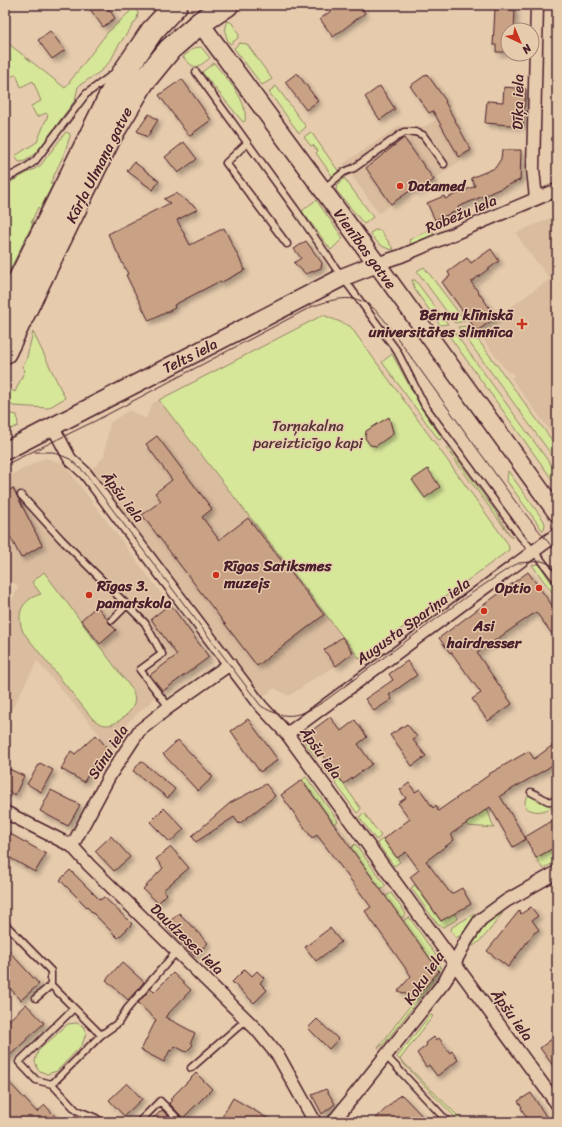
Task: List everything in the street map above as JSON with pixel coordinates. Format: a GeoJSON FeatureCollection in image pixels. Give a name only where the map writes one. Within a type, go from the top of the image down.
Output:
{"type":"FeatureCollection","features":[{"type":"Feature","properties":{"kind":"highway","name":"Kārļa Ulmaņa gatve"},"geometry":{"type":"LineString","coordinates":[[5,309],[116,84],[152,31],[176,5]]}},
{"type":"Feature","properties":{"kind":"highway","name":"Vienības gatve"},"geometry":{"type":"LineString","coordinates":[[186,5],[200,23]]}},
{"type":"Feature","properties":{"kind":"highway","name":"Kārļa Ulmaņa gatve"},"geometry":{"type":"LineString","coordinates":[[5,352],[110,137],[143,82],[170,49],[200,23],[227,5]]}},
{"type":"Feature","properties":{"kind":"main road","name":"Vienības gatve"},"geometry":{"type":"LineString","coordinates":[[200,23],[557,512]]}},
{"type":"Feature","properties":{"kind":"main road","name":"Telts iela"},"geometry":{"type":"LineString","coordinates":[[5,451],[343,277],[376,264]]}},
{"type":"Feature","properties":{"kind":"street","name":"Dīķa iela"},"geometry":{"type":"LineString","coordinates":[[536,199],[533,169],[537,5]]}},
{"type":"Feature","properties":{"kind":"street","name":"Robežu iela"},"geometry":{"type":"LineString","coordinates":[[376,264],[405,255],[557,190]]}},
{"type":"Feature","properties":{"kind":"street","name":"Āpšu iela"},"geometry":{"type":"LineString","coordinates":[[53,427],[70,459],[85,473],[261,706],[287,734],[557,1104]]}},
{"type":"Feature","properties":{"kind":"street","name":"Augusta Spariņa iela"},"geometry":{"type":"LineString","coordinates":[[287,734],[557,534]]}},
{"type":"Feature","properties":{"kind":"street","name":"Sūnu iela"},"geometry":{"type":"LineString","coordinates":[[72,846],[110,775],[139,731],[169,707],[230,664]]}},
{"type":"Feature","properties":{"kind":"street","name":"Daudzeses iela"},"geometry":{"type":"LineString","coordinates":[[5,812],[72,846],[89,865],[247,1019],[279,1057],[314,1122]]}},
{"type":"Feature","properties":{"kind":"street","name":"Koku iela"},"geometry":{"type":"LineString","coordinates":[[333,1122],[445,981],[466,941],[480,920],[506,901],[557,872]]}},
{"type":"Feature","properties":{"kind":"lane"},"geometry":{"type":"LineString","coordinates":[[5,179],[24,169],[35,161],[86,94],[132,59]]}},
{"type":"Feature","properties":{"kind":"lane"},"geometry":{"type":"LineString","coordinates":[[196,72],[397,351],[425,406],[520,536],[557,581]]}},
{"type":"Feature","properties":{"kind":"lane"},"geometry":{"type":"LineString","coordinates":[[322,189],[344,172],[354,168],[404,132],[415,132],[423,135],[444,164]]}},
{"type":"Feature","properties":{"kind":"lane"},"geometry":{"type":"LineString","coordinates":[[247,143],[226,163],[287,244]]}},
{"type":"Feature","properties":{"kind":"lane"},"geometry":{"type":"LineString","coordinates":[[21,495],[145,623],[162,654],[140,670],[169,707]]}},
{"type":"Feature","properties":{"kind":"lane"},"geometry":{"type":"LineString","coordinates":[[112,620],[127,605]]}},
{"type":"Feature","properties":{"kind":"lane"},"geometry":{"type":"LineString","coordinates":[[531,792],[548,801],[557,802]]}},
{"type":"Feature","properties":{"kind":"lane"},"geometry":{"type":"LineString","coordinates":[[5,924],[51,971],[50,985],[36,998]]}},
{"type":"Feature","properties":{"kind":"lane"},"geometry":{"type":"LineString","coordinates":[[52,1084],[101,1035],[118,1023],[127,1009],[177,950]]}},
{"type":"Feature","properties":{"kind":"lane"},"geometry":{"type":"LineString","coordinates":[[50,985],[101,1035]]}},
{"type":"Feature","properties":{"kind":"lane"},"geometry":{"type":"LineString","coordinates":[[74,1008],[19,1062],[36,1080],[52,1084],[76,1110],[93,1120],[101,1122]]}},
{"type":"Feature","properties":{"kind":"lane"},"geometry":{"type":"LineString","coordinates":[[191,1068],[247,1019]]}},
{"type":"Feature","properties":{"kind":"lane"},"geometry":{"type":"LineString","coordinates":[[386,1056],[448,1122]]}},
{"type":"Feature","properties":{"kind":"lane"},"geometry":{"type":"LineString","coordinates":[[139,1122],[160,1101],[181,1122]]}},
{"type":"Feature","properties":{"kind":"shaded area"},"geometry":{"type":"Polygon","coordinates":[[[450,111],[472,152],[417,192],[414,188],[379,213],[343,164],[399,126],[424,127],[450,111]]]}},
{"type":"Feature","properties":{"kind":"shaded area","name":"Bērnu klīniskā universitātes slimnīca"},"geometry":{"type":"Polygon","coordinates":[[[557,215],[557,440],[511,378],[514,376],[511,371],[508,373],[477,331],[550,279],[524,246],[516,233],[557,215]]]}},
{"type":"Feature","properties":{"kind":"shaded area"},"geometry":{"type":"Polygon","coordinates":[[[159,400],[360,659],[353,653],[336,666],[289,696],[274,688],[261,699],[90,471],[104,457],[110,423],[129,410],[146,419],[152,404],[159,400]]]}},
{"type":"Feature","properties":{"kind":"shaded area","name":"Rīgas 3. pamatskola"},"geometry":{"type":"Polygon","coordinates":[[[45,458],[63,463],[209,657],[162,692],[128,722],[112,749],[37,661],[5,722],[5,614],[19,586],[5,578],[5,478],[45,458]]]}},
{"type":"Feature","properties":{"kind":"green space"},"geometry":{"type":"Polygon","coordinates":[[[135,7],[138,13],[137,19],[118,46],[111,60],[101,71],[78,87],[75,100],[37,152],[25,161],[19,162],[15,156],[37,142],[48,115],[46,113],[37,117],[31,106],[41,101],[33,81],[21,87],[16,74],[11,77],[5,65],[5,41],[65,88],[107,33],[135,7]]]}},
{"type":"Feature","properties":{"kind":"green space"},"geometry":{"type":"Polygon","coordinates":[[[228,21],[232,23],[239,35],[238,38],[230,44],[226,33],[228,21]]]}},
{"type":"Feature","properties":{"kind":"green space"},"geometry":{"type":"Polygon","coordinates":[[[240,43],[247,44],[272,79],[262,85],[234,48],[240,43]]]}},
{"type":"Feature","properties":{"kind":"green space"},"geometry":{"type":"Polygon","coordinates":[[[201,47],[210,58],[199,66],[194,66],[183,57],[194,48],[201,47]]]}},
{"type":"Feature","properties":{"kind":"green space"},"geometry":{"type":"Polygon","coordinates":[[[214,63],[240,97],[245,113],[245,121],[243,122],[202,72],[214,63]]]}},
{"type":"Feature","properties":{"kind":"green space"},"geometry":{"type":"Polygon","coordinates":[[[276,86],[306,127],[299,133],[269,92],[276,86]]]}},
{"type":"Feature","properties":{"kind":"green space"},"geometry":{"type":"Polygon","coordinates":[[[66,132],[70,134],[70,136],[64,154],[50,184],[53,184],[40,209],[38,207],[31,223],[34,221],[5,280],[5,185],[40,166],[66,132]]]}},
{"type":"Feature","properties":{"kind":"green space"},"geometry":{"type":"Polygon","coordinates":[[[311,132],[339,172],[333,177],[316,153],[318,151],[313,145],[311,146],[304,137],[311,132]]]}},
{"type":"Feature","properties":{"kind":"green space"},"geometry":{"type":"Polygon","coordinates":[[[344,178],[373,217],[364,224],[336,190],[337,186],[344,178]]]}},
{"type":"Feature","properties":{"kind":"green space"},"geometry":{"type":"Polygon","coordinates":[[[316,200],[343,238],[331,250],[302,211],[316,200]]]}},
{"type":"Feature","properties":{"kind":"green space"},"geometry":{"type":"Polygon","coordinates":[[[431,229],[434,235],[411,244],[409,240],[431,229]]]}},
{"type":"Feature","properties":{"kind":"green space"},"geometry":{"type":"Polygon","coordinates":[[[375,230],[381,231],[394,250],[386,248],[378,242],[370,233],[375,230]]]}},
{"type":"Feature","properties":{"kind":"green space"},"geometry":{"type":"Polygon","coordinates":[[[424,267],[465,321],[455,323],[417,271],[424,267]]]}},
{"type":"Feature","properties":{"kind":"green space"},"geometry":{"type":"Polygon","coordinates":[[[412,280],[415,280],[448,324],[440,325],[415,290],[412,280]]]}},
{"type":"Feature","properties":{"kind":"green space","name":"Torņakalna pareizticīgo kapi"},"geometry":{"type":"Polygon","coordinates":[[[323,315],[350,326],[508,544],[509,550],[360,659],[159,400],[323,315]]]}},
{"type":"Feature","properties":{"kind":"green space"},"geometry":{"type":"Polygon","coordinates":[[[468,326],[557,447],[557,462],[458,327],[468,326]]]}},
{"type":"Feature","properties":{"kind":"green space"},"geometry":{"type":"Polygon","coordinates":[[[451,328],[557,473],[557,486],[445,330],[451,328]]]}},
{"type":"Feature","properties":{"kind":"green space"},"geometry":{"type":"Polygon","coordinates":[[[33,332],[65,398],[48,408],[14,406],[5,402],[11,390],[15,392],[25,370],[22,367],[26,361],[33,332]]]}},
{"type":"Feature","properties":{"kind":"green space"},"geometry":{"type":"Polygon","coordinates":[[[392,354],[422,409],[442,438],[439,440],[382,362],[392,354]]]}},
{"type":"Feature","properties":{"kind":"green space"},"geometry":{"type":"Polygon","coordinates":[[[5,413],[17,415],[18,426],[5,431],[5,413]]]}},
{"type":"Feature","properties":{"kind":"green space"},"geometry":{"type":"Polygon","coordinates":[[[448,447],[495,511],[512,538],[446,448],[448,447]]]}},
{"type":"Feature","properties":{"kind":"green space"},"geometry":{"type":"Polygon","coordinates":[[[508,471],[544,521],[545,525],[543,531],[507,481],[508,471]]]}},
{"type":"Feature","properties":{"kind":"green space"},"geometry":{"type":"Polygon","coordinates":[[[539,564],[557,591],[557,599],[532,565],[539,564]]]}},
{"type":"Feature","properties":{"kind":"green space"},"geometry":{"type":"Polygon","coordinates":[[[44,572],[134,694],[134,704],[130,711],[113,724],[101,724],[92,718],[23,632],[20,619],[22,608],[29,600],[41,594],[32,582],[44,572]]]}},
{"type":"Feature","properties":{"kind":"green space"},"geometry":{"type":"Polygon","coordinates":[[[307,734],[321,754],[316,758],[305,743],[305,737],[307,734]]]}},
{"type":"Feature","properties":{"kind":"green space"},"geometry":{"type":"Polygon","coordinates":[[[326,759],[361,809],[357,813],[321,763],[326,759]]]}},
{"type":"Feature","properties":{"kind":"green space"},"geometry":{"type":"Polygon","coordinates":[[[306,777],[338,821],[334,824],[302,780],[306,777]]]}},
{"type":"Feature","properties":{"kind":"green space"},"geometry":{"type":"Polygon","coordinates":[[[530,794],[557,806],[542,811],[534,811],[526,808],[525,800],[530,794]]]}},
{"type":"Feature","properties":{"kind":"green space"},"geometry":{"type":"Polygon","coordinates":[[[487,809],[494,828],[468,826],[466,824],[469,821],[467,818],[487,809]]]}},
{"type":"Feature","properties":{"kind":"green space"},"geometry":{"type":"Polygon","coordinates":[[[364,813],[381,836],[376,840],[359,817],[364,813]]]}},
{"type":"Feature","properties":{"kind":"green space"},"geometry":{"type":"Polygon","coordinates":[[[383,839],[400,862],[394,866],[377,843],[383,839]]]}},
{"type":"Feature","properties":{"kind":"green space"},"geometry":{"type":"Polygon","coordinates":[[[355,844],[385,885],[381,890],[351,848],[355,844]]]}},
{"type":"Feature","properties":{"kind":"green space"},"geometry":{"type":"Polygon","coordinates":[[[556,846],[557,861],[543,869],[536,858],[556,846]]]}},
{"type":"Feature","properties":{"kind":"green space"},"geometry":{"type":"Polygon","coordinates":[[[415,885],[441,921],[454,913],[458,919],[443,927],[438,925],[411,888],[415,885]]]}},
{"type":"Feature","properties":{"kind":"green space"},"geometry":{"type":"Polygon","coordinates":[[[391,893],[406,914],[401,918],[385,897],[391,893]]]}},
{"type":"Feature","properties":{"kind":"green space"},"geometry":{"type":"Polygon","coordinates":[[[476,913],[477,915],[468,928],[456,938],[451,930],[452,927],[476,913]]]}},
{"type":"Feature","properties":{"kind":"green space"},"geometry":{"type":"Polygon","coordinates":[[[503,913],[484,937],[471,947],[487,923],[503,913]]]}},
{"type":"Feature","properties":{"kind":"green space"},"geometry":{"type":"Polygon","coordinates":[[[409,917],[439,960],[441,969],[439,971],[403,921],[409,917]]]}},
{"type":"Feature","properties":{"kind":"green space"},"geometry":{"type":"Polygon","coordinates":[[[439,971],[439,973],[384,1044],[378,1048],[416,998],[439,971]]]}},
{"type":"Feature","properties":{"kind":"green space"},"geometry":{"type":"Polygon","coordinates":[[[430,1015],[433,1016],[400,1059],[464,1122],[460,1122],[397,1057],[430,1015]]]}},
{"type":"Feature","properties":{"kind":"green space"},"geometry":{"type":"Polygon","coordinates":[[[76,1023],[83,1026],[86,1033],[82,1045],[57,1071],[47,1074],[38,1070],[35,1061],[38,1051],[68,1024],[76,1023]]]}},
{"type":"Feature","properties":{"kind":"building"},"geometry":{"type":"Polygon","coordinates":[[[87,5],[106,5],[115,18],[103,27],[87,5]]]}},
{"type":"Feature","properties":{"kind":"building"},"geometry":{"type":"Polygon","coordinates":[[[339,5],[359,5],[365,13],[333,37],[320,19],[339,5]]]}},
{"type":"Feature","properties":{"kind":"building"},"geometry":{"type":"Polygon","coordinates":[[[495,9],[515,10],[514,22],[500,22],[500,52],[496,52],[496,45],[493,45],[495,9]]]}},
{"type":"Feature","properties":{"kind":"building"},"geometry":{"type":"Polygon","coordinates":[[[50,31],[65,50],[52,59],[38,40],[50,31]]]}},
{"type":"Feature","properties":{"kind":"building"},"geometry":{"type":"Polygon","coordinates":[[[297,73],[318,101],[306,110],[285,82],[297,73]]]}},
{"type":"Feature","properties":{"kind":"building"},"geometry":{"type":"Polygon","coordinates":[[[427,74],[446,101],[445,102],[471,150],[459,157],[433,111],[429,113],[410,86],[427,74]]]}},
{"type":"Feature","properties":{"kind":"building"},"geometry":{"type":"Polygon","coordinates":[[[182,79],[211,120],[189,136],[159,95],[182,79]]]}},
{"type":"Feature","properties":{"kind":"building"},"geometry":{"type":"Polygon","coordinates":[[[380,86],[395,109],[380,120],[365,97],[380,86]]]}},
{"type":"Feature","properties":{"kind":"building"},"geometry":{"type":"Polygon","coordinates":[[[504,87],[526,89],[523,126],[485,123],[487,101],[503,102],[504,87]]]}},
{"type":"Feature","properties":{"kind":"building"},"geometry":{"type":"Polygon","coordinates":[[[149,114],[158,120],[147,137],[137,131],[149,114]]]}},
{"type":"Feature","properties":{"kind":"building"},"geometry":{"type":"Polygon","coordinates":[[[404,138],[434,180],[417,192],[414,188],[391,204],[366,168],[404,138]]]}},
{"type":"Feature","properties":{"kind":"building"},"geometry":{"type":"Polygon","coordinates":[[[184,142],[197,159],[178,173],[165,157],[184,142]]]}},
{"type":"Feature","properties":{"kind":"building"},"geometry":{"type":"Polygon","coordinates":[[[502,150],[521,150],[520,180],[458,207],[459,210],[435,220],[427,203],[444,196],[445,199],[475,186],[471,178],[495,168],[501,159],[502,150]]]}},
{"type":"Feature","properties":{"kind":"building"},"geometry":{"type":"Polygon","coordinates":[[[134,162],[159,181],[153,190],[127,171],[134,162]]]}},
{"type":"Feature","properties":{"kind":"building"},"geometry":{"type":"Polygon","coordinates":[[[176,193],[198,209],[177,220],[190,245],[224,228],[245,270],[174,305],[175,308],[149,321],[108,234],[170,203],[164,199],[176,193]]]}},
{"type":"Feature","properties":{"kind":"building"},"geometry":{"type":"Polygon","coordinates":[[[306,241],[322,263],[321,268],[306,274],[294,263],[301,258],[294,249],[306,241]]]}},
{"type":"Feature","properties":{"kind":"building"},"geometry":{"type":"Polygon","coordinates":[[[491,249],[499,261],[471,282],[496,317],[477,331],[442,282],[450,276],[448,272],[467,258],[471,263],[491,249]]]}},
{"type":"Feature","properties":{"kind":"building"},"geometry":{"type":"Polygon","coordinates":[[[389,417],[393,434],[376,446],[370,445],[365,438],[366,431],[389,417]]]}},
{"type":"Feature","properties":{"kind":"building"},"geometry":{"type":"Polygon","coordinates":[[[157,436],[212,509],[202,517],[219,540],[248,518],[324,615],[257,666],[142,515],[161,501],[155,493],[172,480],[146,444],[157,436]]]}},
{"type":"Feature","properties":{"kind":"building"},"geometry":{"type":"Polygon","coordinates":[[[428,469],[440,487],[425,498],[412,480],[428,469]]]}},
{"type":"Feature","properties":{"kind":"building"},"geometry":{"type":"Polygon","coordinates":[[[13,488],[42,545],[21,558],[5,526],[5,493],[13,488]]]}},
{"type":"Feature","properties":{"kind":"building"},"geometry":{"type":"Polygon","coordinates":[[[528,572],[557,612],[557,641],[536,612],[477,653],[512,704],[488,721],[472,699],[481,693],[439,638],[528,572]]]}},
{"type":"Feature","properties":{"kind":"building"},"geometry":{"type":"Polygon","coordinates":[[[170,604],[209,657],[163,691],[150,675],[177,655],[151,619],[170,604]]]}},
{"type":"Feature","properties":{"kind":"building"},"geometry":{"type":"Polygon","coordinates":[[[97,606],[116,630],[100,644],[81,620],[97,606]]]}},
{"type":"Feature","properties":{"kind":"building"},"geometry":{"type":"Polygon","coordinates":[[[342,637],[353,653],[336,666],[324,650],[342,637]]]}},
{"type":"Feature","properties":{"kind":"building"},"geometry":{"type":"Polygon","coordinates":[[[407,661],[417,675],[389,695],[392,699],[374,711],[365,699],[393,680],[389,674],[407,661]]]}},
{"type":"Feature","properties":{"kind":"building"},"geometry":{"type":"Polygon","coordinates":[[[330,717],[341,731],[355,720],[367,737],[358,744],[372,764],[344,784],[307,734],[330,717]]]}},
{"type":"Feature","properties":{"kind":"building"},"geometry":{"type":"Polygon","coordinates":[[[248,719],[278,760],[260,772],[231,731],[248,719]]]}},
{"type":"Feature","properties":{"kind":"building"},"geometry":{"type":"Polygon","coordinates":[[[407,724],[417,737],[413,740],[426,756],[412,766],[390,735],[407,724]]]}},
{"type":"Feature","properties":{"kind":"building"},"geometry":{"type":"Polygon","coordinates":[[[96,735],[110,751],[92,767],[84,782],[61,769],[71,751],[75,754],[96,735]]]}},
{"type":"Feature","properties":{"kind":"building"},"geometry":{"type":"Polygon","coordinates":[[[178,740],[213,777],[198,791],[163,754],[178,740]]]}},
{"type":"Feature","properties":{"kind":"building"},"geometry":{"type":"Polygon","coordinates":[[[557,742],[557,761],[548,768],[500,796],[526,839],[513,847],[490,807],[451,834],[454,840],[426,861],[451,894],[462,888],[471,904],[441,921],[410,877],[419,870],[406,852],[397,858],[383,839],[410,819],[398,803],[406,798],[400,790],[409,783],[415,792],[420,789],[433,808],[436,805],[438,811],[489,774],[529,751],[534,759],[557,742]]]}},
{"type":"Feature","properties":{"kind":"building"},"geometry":{"type":"Polygon","coordinates":[[[141,761],[175,789],[168,798],[133,771],[141,761]]]}},
{"type":"Feature","properties":{"kind":"building"},"geometry":{"type":"Polygon","coordinates":[[[40,763],[53,770],[41,792],[27,784],[40,763]]]}},
{"type":"Feature","properties":{"kind":"building"},"geometry":{"type":"Polygon","coordinates":[[[5,767],[24,776],[15,795],[5,790],[5,767]]]}},
{"type":"Feature","properties":{"kind":"building"},"geometry":{"type":"Polygon","coordinates":[[[302,780],[439,971],[416,998],[398,991],[411,976],[365,911],[371,907],[317,835],[312,838],[281,795],[302,780]]]}},
{"type":"Feature","properties":{"kind":"building"},"geometry":{"type":"Polygon","coordinates":[[[266,784],[275,796],[239,824],[234,817],[196,842],[192,836],[230,803],[266,784]]]}},
{"type":"Feature","properties":{"kind":"building"},"geometry":{"type":"Polygon","coordinates":[[[51,790],[80,805],[68,826],[40,811],[51,790]]]}},
{"type":"Feature","properties":{"kind":"building"},"geometry":{"type":"Polygon","coordinates":[[[164,808],[184,829],[170,842],[150,822],[164,808]]]}},
{"type":"Feature","properties":{"kind":"building"},"geometry":{"type":"Polygon","coordinates":[[[557,818],[557,846],[536,858],[525,837],[557,818]]]}},
{"type":"Feature","properties":{"kind":"building"},"geometry":{"type":"Polygon","coordinates":[[[5,831],[46,854],[35,872],[5,855],[5,831]]]}},
{"type":"Feature","properties":{"kind":"building"},"geometry":{"type":"Polygon","coordinates":[[[111,836],[130,857],[114,871],[95,851],[111,836]]]}},
{"type":"Feature","properties":{"kind":"building"},"geometry":{"type":"Polygon","coordinates":[[[171,847],[189,868],[163,890],[167,894],[158,903],[143,889],[163,868],[156,859],[171,847]]]}},
{"type":"Feature","properties":{"kind":"building"},"geometry":{"type":"Polygon","coordinates":[[[70,870],[100,900],[104,897],[132,924],[118,938],[60,880],[70,870]]]}},
{"type":"Feature","properties":{"kind":"building"},"geometry":{"type":"Polygon","coordinates":[[[531,907],[538,916],[532,920],[539,930],[534,933],[508,967],[487,951],[519,911],[521,914],[531,907]]]}},
{"type":"Feature","properties":{"kind":"building"},"geometry":{"type":"Polygon","coordinates":[[[179,913],[208,943],[194,956],[165,926],[179,913]]]}},
{"type":"Feature","properties":{"kind":"building"},"geometry":{"type":"Polygon","coordinates":[[[330,928],[341,942],[316,961],[305,947],[330,928]]]}},
{"type":"Feature","properties":{"kind":"building"},"geometry":{"type":"Polygon","coordinates":[[[5,947],[39,984],[21,1000],[5,983],[5,947]]]}},
{"type":"Feature","properties":{"kind":"building"},"geometry":{"type":"Polygon","coordinates":[[[122,962],[144,982],[128,1000],[106,980],[122,962]]]}},
{"type":"Feature","properties":{"kind":"building"},"geometry":{"type":"Polygon","coordinates":[[[245,969],[252,976],[257,971],[264,978],[260,983],[267,990],[254,1003],[232,982],[245,969]]]}},
{"type":"Feature","properties":{"kind":"building"},"geometry":{"type":"Polygon","coordinates":[[[173,973],[191,990],[165,1017],[195,1033],[191,1042],[193,1045],[186,1052],[175,1046],[172,1051],[170,1050],[164,1062],[141,1050],[156,1020],[138,1003],[151,988],[154,992],[173,973]]]}},
{"type":"Feature","properties":{"kind":"building"},"geometry":{"type":"Polygon","coordinates":[[[26,1004],[44,1023],[5,1060],[5,1024],[26,1004]]]}},
{"type":"Feature","properties":{"kind":"building"},"geometry":{"type":"Polygon","coordinates":[[[317,1019],[338,1039],[329,1049],[308,1028],[317,1019]]]}},
{"type":"Feature","properties":{"kind":"building"},"geometry":{"type":"Polygon","coordinates":[[[557,1035],[557,1071],[540,1048],[557,1035]]]}},
{"type":"Feature","properties":{"kind":"building"},"geometry":{"type":"Polygon","coordinates":[[[434,1037],[436,1040],[439,1038],[450,1053],[452,1051],[458,1060],[437,1076],[429,1065],[426,1067],[417,1053],[434,1037]]]}},
{"type":"Feature","properties":{"kind":"building"},"geometry":{"type":"Polygon","coordinates":[[[196,1073],[212,1089],[183,1118],[169,1103],[172,1100],[170,1099],[196,1073]]]}},
{"type":"Feature","properties":{"kind":"building"},"geometry":{"type":"Polygon","coordinates":[[[5,1078],[37,1112],[45,1105],[60,1122],[11,1122],[5,1116],[5,1078]]]}},
{"type":"Feature","properties":{"kind":"building"},"geometry":{"type":"Polygon","coordinates":[[[127,1083],[142,1099],[124,1116],[109,1100],[127,1083]]]}},
{"type":"Feature","properties":{"kind":"building"},"geometry":{"type":"Polygon","coordinates":[[[326,1089],[335,1104],[322,1114],[312,1095],[326,1089]]]}},
{"type":"Feature","properties":{"kind":"building"},"geometry":{"type":"Polygon","coordinates":[[[531,1093],[547,1118],[540,1122],[529,1122],[518,1101],[531,1093]]]}},
{"type":"Feature","properties":{"kind":"building"},"geometry":{"type":"Polygon","coordinates":[[[402,1095],[428,1122],[372,1122],[399,1096],[402,1095]]]}},
{"type":"Feature","properties":{"kind":"building"},"geometry":{"type":"Polygon","coordinates":[[[233,1098],[274,1122],[231,1122],[222,1117],[233,1098]]]}},
{"type":"Feature","properties":{"kind":"building"},"geometry":{"type":"Polygon","coordinates":[[[162,1110],[175,1122],[149,1122],[162,1110]]]}},
{"type":"Feature","properties":{"kind":"tram line"},"geometry":{"type":"LineString","coordinates":[[5,465],[95,421],[311,307],[334,300],[358,300],[365,302],[372,307],[385,321],[515,501],[557,553]]}},
{"type":"Feature","properties":{"kind":"tram line"},"geometry":{"type":"LineString","coordinates":[[35,452],[53,452],[70,459],[85,473],[261,706],[279,714],[294,715],[317,706],[466,597],[509,568],[519,563],[542,561],[557,567]]}},
{"type":"Feature","properties":{"kind":"place","name":"Datamed"},"geometry":{"type":"Point","coordinates":[400,186]}},
{"type":"Feature","properties":{"kind":"place","name":"Bērnu klīniskā universitātes slimnīca"},"geometry":{"type":"Point","coordinates":[522,324]}},
{"type":"Feature","properties":{"kind":"place","name":"Rīgas Satiksmes muzejs"},"geometry":{"type":"Point","coordinates":[216,575]}},
{"type":"Feature","properties":{"kind":"place","name":"Optio"},"geometry":{"type":"Point","coordinates":[539,588]}},
{"type":"Feature","properties":{"kind":"place","name":"Rīgas 3. pamatskola"},"geometry":{"type":"Point","coordinates":[89,595]}},
{"type":"Feature","properties":{"kind":"place","name":"Asi hairdresser"},"geometry":{"type":"Point","coordinates":[484,611]}}]}
